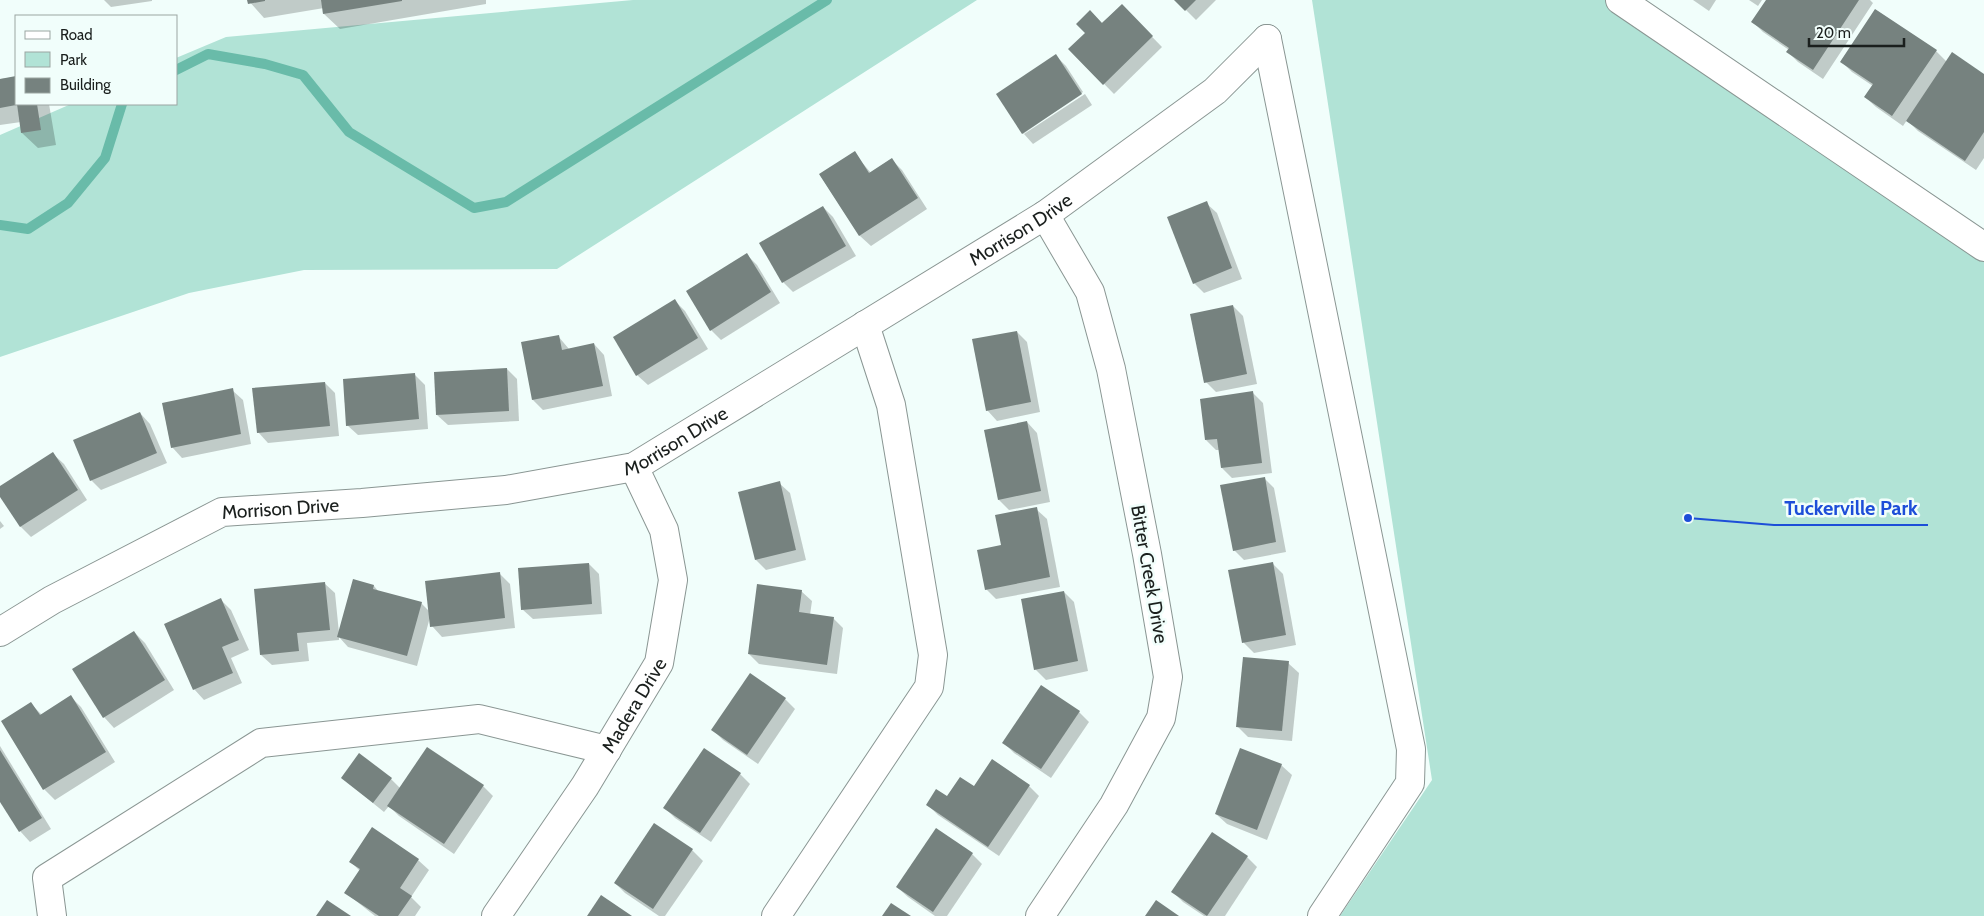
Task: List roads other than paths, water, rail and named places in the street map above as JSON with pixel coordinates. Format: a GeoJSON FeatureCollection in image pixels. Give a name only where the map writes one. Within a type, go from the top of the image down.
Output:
{"type":"FeatureCollection","features":[{"type":"Feature","properties":{"kind":"street"},"geometry":{"type":"LineString","coordinates":[[1620,0],[1984,247]]}},
{"type":"Feature","properties":{"kind":"street","name":"Morrison Drive"},"geometry":{"type":"LineString","coordinates":[[0,632],[52,600],[222,512],[362,503],[506,490],[634,467],[1045,215],[1215,91],[1267,39],[1411,749],[1410,783],[1322,916]]}},
{"type":"Feature","properties":{"kind":"street","name":"Bitter Creek Drive"},"geometry":{"type":"LineString","coordinates":[[1040,916],[1114,805],[1160,718],[1168,677],[1147,554],[1111,369],[1090,292],[1045,215]]}},
{"type":"Feature","properties":{"kind":"street"},"geometry":{"type":"LineString","coordinates":[[776,916],[929,687],[934,655],[891,405],[865,325]]}},
{"type":"Feature","properties":{"kind":"street","name":"Madera Drive"},"geometry":{"type":"LineString","coordinates":[[496,916],[585,786],[659,663],[673,580],[664,530],[634,467]]}},
{"type":"Feature","properties":{"kind":"street"},"geometry":{"type":"LineString","coordinates":[[52,916],[47,878],[261,743],[479,719],[607,750]]}},
{"type":"Feature","properties":{"kind":"waterway"},"geometry":{"type":"LineString","coordinates":[[178,69],[208,54],[265,64],[303,75],[349,132],[474,208],[506,202],[827,0]]}},
{"type":"Feature","properties":{"kind":"waterway"},"geometry":{"type":"LineString","coordinates":[[0,225],[28,229],[68,203],[105,158],[122,105]]}},
{"type":"Feature","properties":{"kind":"place","name":"Tuckerville Park"},"geometry":{"type":"Point","coordinates":[1688,518]}}]}
